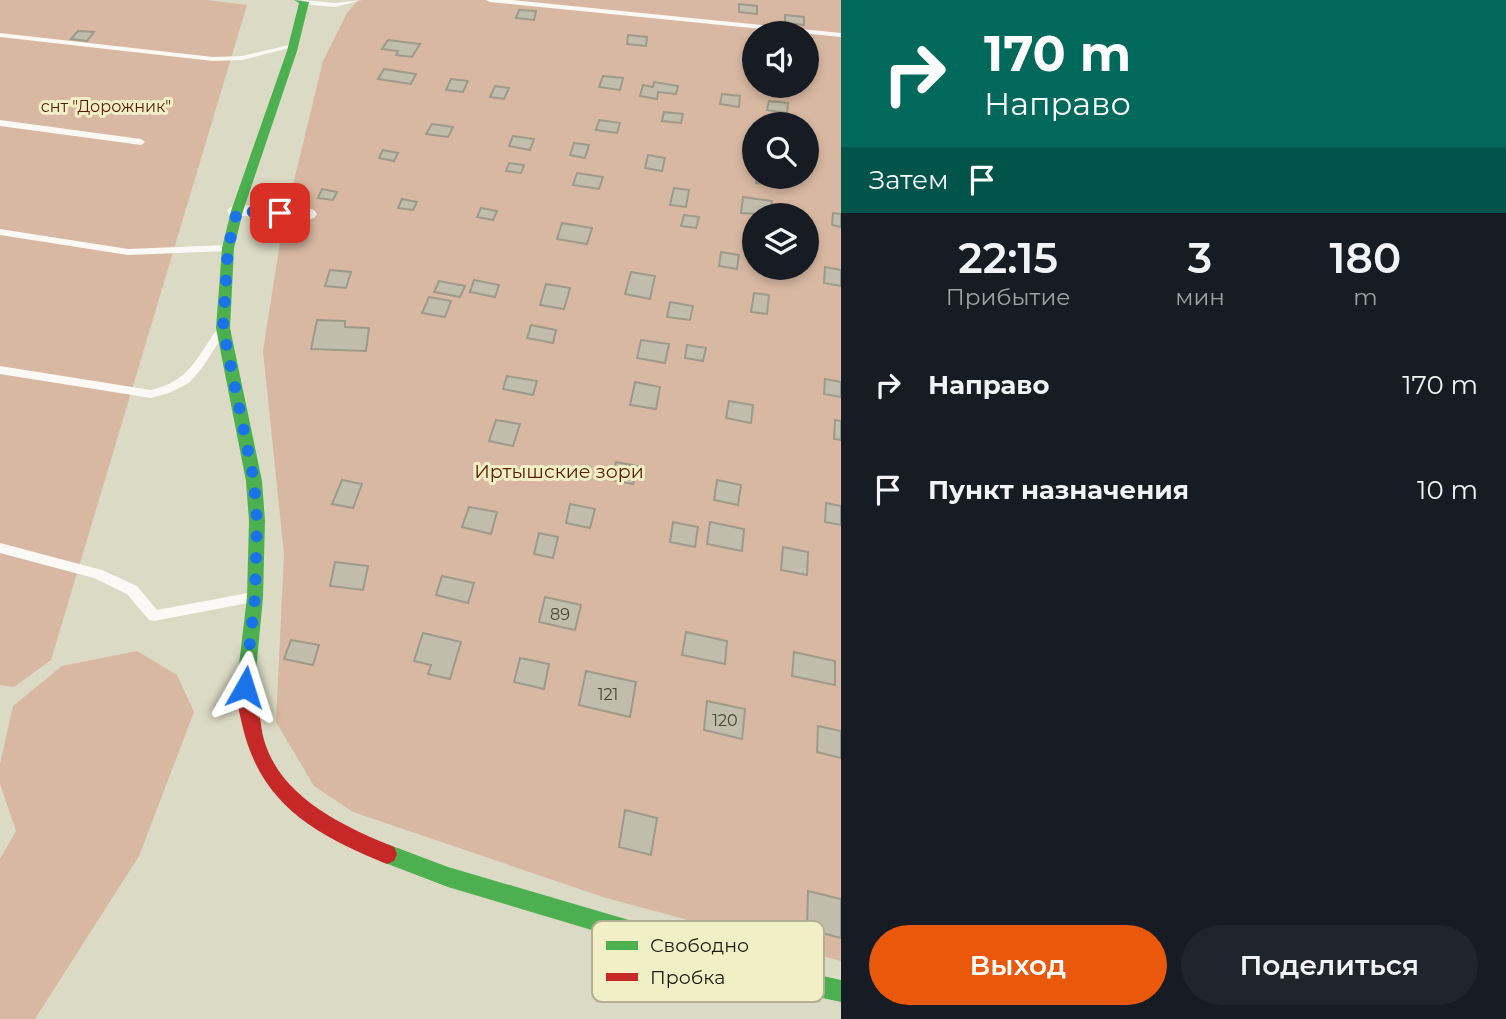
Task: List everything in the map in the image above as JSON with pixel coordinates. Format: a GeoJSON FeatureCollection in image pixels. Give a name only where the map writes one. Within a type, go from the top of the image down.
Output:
{"type":"FeatureCollection","features":[{"type":"Feature","properties":{"kind":"street"},"geometry":{"type":"LineString","coordinates":[[302,1],[293,46],[237,211],[228,248],[223,328],[254,481],[257,521],[255,597],[245,687],[252,735],[273,782],[306,813],[356,842],[448,877],[596,921]]}},
{"type":"Feature","properties":{"kind":"street"},"geometry":{"type":"LineString","coordinates":[[237,211],[307,215]]}},
{"type":"Feature","properties":{"kind":"lane"},"geometry":{"type":"LineString","coordinates":[[302,1],[335,5],[358,0]]}},
{"type":"Feature","properties":{"kind":"lane"},"geometry":{"type":"LineString","coordinates":[[490,0],[841,35]]}},
{"type":"Feature","properties":{"kind":"lane"},"geometry":{"type":"LineString","coordinates":[[0,35],[214,59],[242,58],[293,46]]}},
{"type":"Feature","properties":{"kind":"lane"},"geometry":{"type":"LineString","coordinates":[[0,123],[141,142]]}},
{"type":"Feature","properties":{"kind":"lane"},"geometry":{"type":"LineString","coordinates":[[0,232],[128,252],[228,248]]}},
{"type":"Feature","properties":{"kind":"lane"},"geometry":{"type":"LineString","coordinates":[[0,370],[151,394],[172,390],[187,380],[223,328]]}},
{"type":"Feature","properties":{"kind":"lane"},"geometry":{"type":"LineString","coordinates":[[0,548],[97,574],[131,590],[154,616],[255,597]]}},
{"type":"Feature","properties":{"kind":"green space","name":"снт \"Дорожник\""},"geometry":{"type":"Polygon","coordinates":[[[0,0],[207,0],[247,5],[51,660],[14,687],[0,685],[0,0]]]}},
{"type":"Feature","properties":{"kind":"green space","name":"Иртышские зори"},"geometry":{"type":"Polygon","coordinates":[[[358,0],[841,0],[841,961],[824,956],[824,921],[692,921],[606,898],[353,812],[314,786],[276,722],[284,554],[263,351],[282,230],[323,61],[347,13],[358,0]]]}},
{"type":"Feature","properties":{"kind":"green space"},"geometry":{"type":"Polygon","coordinates":[[[137,651],[177,675],[194,712],[139,856],[35,1019],[0,1019],[0,859],[16,831],[0,784],[0,764],[13,706],[62,666],[137,651]]]}},
{"type":"Feature","properties":{"kind":"building"},"geometry":{"type":"Polygon","coordinates":[[[739,4],[757,6],[757,14],[739,12],[739,4]]]}},
{"type":"Feature","properties":{"kind":"building"},"geometry":{"type":"Polygon","coordinates":[[[519,10],[536,11],[534,20],[516,18],[519,10]]]}},
{"type":"Feature","properties":{"kind":"building"},"geometry":{"type":"Polygon","coordinates":[[[785,15],[804,17],[804,21],[785,21],[785,15]]]}},
{"type":"Feature","properties":{"kind":"building"},"geometry":{"type":"Polygon","coordinates":[[[78,31],[94,32],[87,41],[71,39],[78,31]]]}},
{"type":"Feature","properties":{"kind":"building"},"geometry":{"type":"Polygon","coordinates":[[[628,35],[647,37],[646,46],[627,44],[628,35]]]}},
{"type":"Feature","properties":{"kind":"building"},"geometry":{"type":"Polygon","coordinates":[[[388,40],[420,44],[412,57],[396,55],[398,51],[382,49],[388,40]]]}},
{"type":"Feature","properties":{"kind":"building"},"geometry":{"type":"Polygon","coordinates":[[[384,69],[416,74],[411,84],[378,79],[384,69]]]}},
{"type":"Feature","properties":{"kind":"building"},"geometry":{"type":"Polygon","coordinates":[[[603,76],[623,78],[620,90],[599,87],[603,76]]]}},
{"type":"Feature","properties":{"kind":"building"},"geometry":{"type":"Polygon","coordinates":[[[451,79],[468,81],[463,92],[446,90],[451,79]]]}},
{"type":"Feature","properties":{"kind":"building"},"geometry":{"type":"Polygon","coordinates":[[[654,82],[678,86],[676,94],[658,92],[657,99],[640,96],[643,85],[653,87],[654,82]]]}},
{"type":"Feature","properties":{"kind":"building"},"geometry":{"type":"Polygon","coordinates":[[[495,86],[509,88],[504,99],[490,97],[495,86]]]}},
{"type":"Feature","properties":{"kind":"building"},"geometry":{"type":"Polygon","coordinates":[[[722,94],[740,96],[739,107],[720,104],[722,94]]]}},
{"type":"Feature","properties":{"kind":"building"},"geometry":{"type":"Polygon","coordinates":[[[769,101],[788,103],[787,112],[767,110],[769,101]]]}},
{"type":"Feature","properties":{"kind":"building"},"geometry":{"type":"Polygon","coordinates":[[[664,112],[683,114],[681,123],[662,121],[664,112]]]}},
{"type":"Feature","properties":{"kind":"building"},"geometry":{"type":"Polygon","coordinates":[[[599,120],[620,123],[617,133],[596,130],[599,120]]]}},
{"type":"Feature","properties":{"kind":"building"},"geometry":{"type":"Polygon","coordinates":[[[432,124],[453,127],[448,137],[426,134],[432,124]]]}},
{"type":"Feature","properties":{"kind":"building"},"geometry":{"type":"Polygon","coordinates":[[[513,136],[534,139],[530,150],[509,146],[513,136]]]}},
{"type":"Feature","properties":{"kind":"building"},"geometry":{"type":"Polygon","coordinates":[[[574,143],[589,145],[585,158],[570,155],[574,143]]]}},
{"type":"Feature","properties":{"kind":"building"},"geometry":{"type":"Polygon","coordinates":[[[383,150],[398,153],[394,161],[379,158],[383,150]]]}},
{"type":"Feature","properties":{"kind":"building"},"geometry":{"type":"Polygon","coordinates":[[[648,155],[665,158],[662,171],[645,168],[648,155]]]}},
{"type":"Feature","properties":{"kind":"building"},"geometry":{"type":"Polygon","coordinates":[[[509,163],[524,165],[521,173],[506,171],[509,163]]]}},
{"type":"Feature","properties":{"kind":"building"},"geometry":{"type":"Polygon","coordinates":[[[577,173],[603,177],[599,189],[573,185],[577,173]]]}},
{"type":"Feature","properties":{"kind":"building"},"geometry":{"type":"Polygon","coordinates":[[[674,188],[689,190],[686,207],[670,205],[674,188]]]}},
{"type":"Feature","properties":{"kind":"building"},"geometry":{"type":"Polygon","coordinates":[[[322,189],[337,192],[333,200],[318,198],[322,189]]]}},
{"type":"Feature","properties":{"kind":"building"},"geometry":{"type":"Polygon","coordinates":[[[743,197],[772,201],[772,203],[742,203],[743,197]]]}},
{"type":"Feature","properties":{"kind":"building"},"geometry":{"type":"Polygon","coordinates":[[[402,199],[417,202],[413,210],[398,208],[402,199]]]}},
{"type":"Feature","properties":{"kind":"building"},"geometry":{"type":"Polygon","coordinates":[[[481,208],[497,211],[493,220],[477,217],[481,208]]]}},
{"type":"Feature","properties":{"kind":"building"},"geometry":{"type":"Polygon","coordinates":[[[833,213],[841,214],[841,227],[832,225],[833,213]]]}},
{"type":"Feature","properties":{"kind":"building"},"geometry":{"type":"Polygon","coordinates":[[[684,215],[699,217],[696,228],[681,226],[684,215]]]}},
{"type":"Feature","properties":{"kind":"building"},"geometry":{"type":"Polygon","coordinates":[[[562,223],[592,228],[587,244],[557,239],[562,223]]]}},
{"type":"Feature","properties":{"kind":"building"},"geometry":{"type":"Polygon","coordinates":[[[721,252],[739,255],[737,269],[719,266],[721,252]]]}},
{"type":"Feature","properties":{"kind":"building"},"geometry":{"type":"Polygon","coordinates":[[[825,267],[841,270],[841,286],[824,283],[825,267]]]}},
{"type":"Feature","properties":{"kind":"building"},"geometry":{"type":"Polygon","coordinates":[[[330,270],[351,272],[346,288],[325,286],[330,270]]]}},
{"type":"Feature","properties":{"kind":"building"},"geometry":{"type":"Polygon","coordinates":[[[631,272],[655,276],[650,299],[625,294],[631,272]]]}},
{"type":"Feature","properties":{"kind":"building"},"geometry":{"type":"Polygon","coordinates":[[[474,280],[499,285],[495,297],[470,292],[474,280]]]}},
{"type":"Feature","properties":{"kind":"building"},"geometry":{"type":"Polygon","coordinates":[[[439,281],[465,286],[460,297],[434,292],[439,281]]]}},
{"type":"Feature","properties":{"kind":"building"},"geometry":{"type":"Polygon","coordinates":[[[546,284],[570,288],[564,309],[540,305],[546,284]]]}},
{"type":"Feature","properties":{"kind":"building"},"geometry":{"type":"Polygon","coordinates":[[[754,293],[769,295],[767,314],[751,312],[754,293]]]}},
{"type":"Feature","properties":{"kind":"building"},"geometry":{"type":"Polygon","coordinates":[[[429,297],[451,301],[445,317],[422,313],[429,297]]]}},
{"type":"Feature","properties":{"kind":"building"},"geometry":{"type":"Polygon","coordinates":[[[670,302],[693,306],[690,320],[667,317],[670,302]]]}},
{"type":"Feature","properties":{"kind":"building"},"geometry":{"type":"Polygon","coordinates":[[[317,320],[345,321],[345,327],[369,328],[366,351],[311,349],[317,320]]]}},
{"type":"Feature","properties":{"kind":"building"},"geometry":{"type":"Polygon","coordinates":[[[531,325],[556,330],[553,343],[527,338],[531,325]]]}},
{"type":"Feature","properties":{"kind":"building"},"geometry":{"type":"Polygon","coordinates":[[[641,340],[669,344],[665,363],[637,358],[641,340]]]}},
{"type":"Feature","properties":{"kind":"building"},"geometry":{"type":"Polygon","coordinates":[[[687,345],[706,348],[703,361],[685,358],[687,345]]]}},
{"type":"Feature","properties":{"kind":"building"},"geometry":{"type":"Polygon","coordinates":[[[507,376],[537,381],[533,395],[503,389],[507,376]]]}},
{"type":"Feature","properties":{"kind":"building"},"geometry":{"type":"Polygon","coordinates":[[[825,379],[841,382],[841,397],[824,394],[825,379]]]}},
{"type":"Feature","properties":{"kind":"building"},"geometry":{"type":"Polygon","coordinates":[[[635,382],[660,387],[656,409],[630,405],[635,382]]]}},
{"type":"Feature","properties":{"kind":"building"},"geometry":{"type":"Polygon","coordinates":[[[729,401],[753,405],[751,423],[726,418],[729,401]]]}},
{"type":"Feature","properties":{"kind":"building"},"geometry":{"type":"Polygon","coordinates":[[[496,420],[520,424],[513,446],[489,441],[496,420]]]}},
{"type":"Feature","properties":{"kind":"building"},"geometry":{"type":"Polygon","coordinates":[[[835,420],[841,421],[841,440],[834,439],[835,420]]]}},
{"type":"Feature","properties":{"kind":"building"},"geometry":{"type":"Polygon","coordinates":[[[616,462],[637,466],[633,484],[611,480],[616,462]]]}},
{"type":"Feature","properties":{"kind":"building"},"geometry":{"type":"Polygon","coordinates":[[[342,480],[362,484],[353,508],[332,504],[342,480]]]}},
{"type":"Feature","properties":{"kind":"building"},"geometry":{"type":"Polygon","coordinates":[[[717,480],[741,485],[738,505],[714,500],[717,480]]]}},
{"type":"Feature","properties":{"kind":"building"},"geometry":{"type":"Polygon","coordinates":[[[826,503],[841,506],[841,525],[825,522],[826,503]]]}},
{"type":"Feature","properties":{"kind":"building"},"geometry":{"type":"Polygon","coordinates":[[[570,504],[595,509],[590,528],[566,523],[570,504]]]}},
{"type":"Feature","properties":{"kind":"building"},"geometry":{"type":"Polygon","coordinates":[[[469,507],[497,512],[491,534],[462,527],[469,507]]]}},
{"type":"Feature","properties":{"kind":"building"},"geometry":{"type":"Polygon","coordinates":[[[673,522],[698,527],[695,547],[670,542],[673,522]]]}},
{"type":"Feature","properties":{"kind":"building"},"geometry":{"type":"Polygon","coordinates":[[[710,522],[744,529],[742,551],[707,544],[710,522]]]}},
{"type":"Feature","properties":{"kind":"building"},"geometry":{"type":"Polygon","coordinates":[[[539,533],[558,537],[553,558],[534,554],[539,533]]]}},
{"type":"Feature","properties":{"kind":"building"},"geometry":{"type":"Polygon","coordinates":[[[783,547],[808,552],[807,575],[781,570],[783,547]]]}},
{"type":"Feature","properties":{"kind":"building"},"geometry":{"type":"Polygon","coordinates":[[[335,562],[368,566],[363,590],[330,586],[335,562]]]}},
{"type":"Feature","properties":{"kind":"building"},"geometry":{"type":"Polygon","coordinates":[[[442,576],[474,583],[468,603],[436,595],[442,576]]]}},
{"type":"Feature","properties":{"kind":"building"},"geometry":{"type":"Polygon","coordinates":[[[545,597],[581,605],[575,630],[539,622],[545,597]]]}},
{"type":"Feature","properties":{"kind":"building"},"geometry":{"type":"Polygon","coordinates":[[[686,632],[727,641],[725,664],[682,655],[686,632]]]}},
{"type":"Feature","properties":{"kind":"building"},"geometry":{"type":"Polygon","coordinates":[[[423,633],[461,642],[450,679],[428,674],[431,665],[414,661],[423,633]]]}},
{"type":"Feature","properties":{"kind":"building"},"geometry":{"type":"Polygon","coordinates":[[[291,640],[319,645],[313,665],[284,659],[291,640]]]}},
{"type":"Feature","properties":{"kind":"building"},"geometry":{"type":"Polygon","coordinates":[[[794,652],[835,661],[835,685],[792,676],[794,652]]]}},
{"type":"Feature","properties":{"kind":"building"},"geometry":{"type":"Polygon","coordinates":[[[520,658],[549,664],[544,689],[514,682],[520,658]]]}},
{"type":"Feature","properties":{"kind":"building"},"geometry":{"type":"Polygon","coordinates":[[[586,671],[636,682],[630,717],[579,705],[586,671]]]}},
{"type":"Feature","properties":{"kind":"building"},"geometry":{"type":"Polygon","coordinates":[[[707,701],[745,709],[742,739],[704,730],[707,701]]]}},
{"type":"Feature","properties":{"kind":"building"},"geometry":{"type":"Polygon","coordinates":[[[818,726],[841,731],[841,758],[817,752],[818,726]]]}},
{"type":"Feature","properties":{"kind":"building"},"geometry":{"type":"Polygon","coordinates":[[[625,810],[657,818],[651,855],[619,847],[625,810]]]}},
{"type":"Feature","properties":{"kind":"building"},"geometry":{"type":"Polygon","coordinates":[[[808,891],[841,899],[841,938],[824,934],[824,921],[807,921],[808,891]]]}},
{"type":"Feature","properties":{"kind":"traffic: fast"},"geometry":{"type":"LineString","coordinates":[[246,682],[255,597],[257,521],[254,481],[223,328],[228,248],[237,211],[292,51],[304,2],[299,0]]}},
{"type":"Feature","properties":{"kind":"traffic: fast"},"geometry":{"type":"LineString","coordinates":[[387,854],[448,877],[596,921]]}},
{"type":"Feature","properties":{"kind":"traffic: fast"},"geometry":{"type":"LineString","coordinates":[[824,987],[841,991]]}},
{"type":"Feature","properties":{"kind":"traffic: jam"},"geometry":{"type":"LineString","coordinates":[[246,682],[249,715],[256,743],[279,787],[316,819],[361,844],[387,854]]}},
{"type":"Feature","properties":{"kind":"route"},"geometry":{"type":"LineString","coordinates":[[245,687],[255,597],[257,521],[254,481],[223,328],[228,248],[237,211],[280,213]]}}]}
